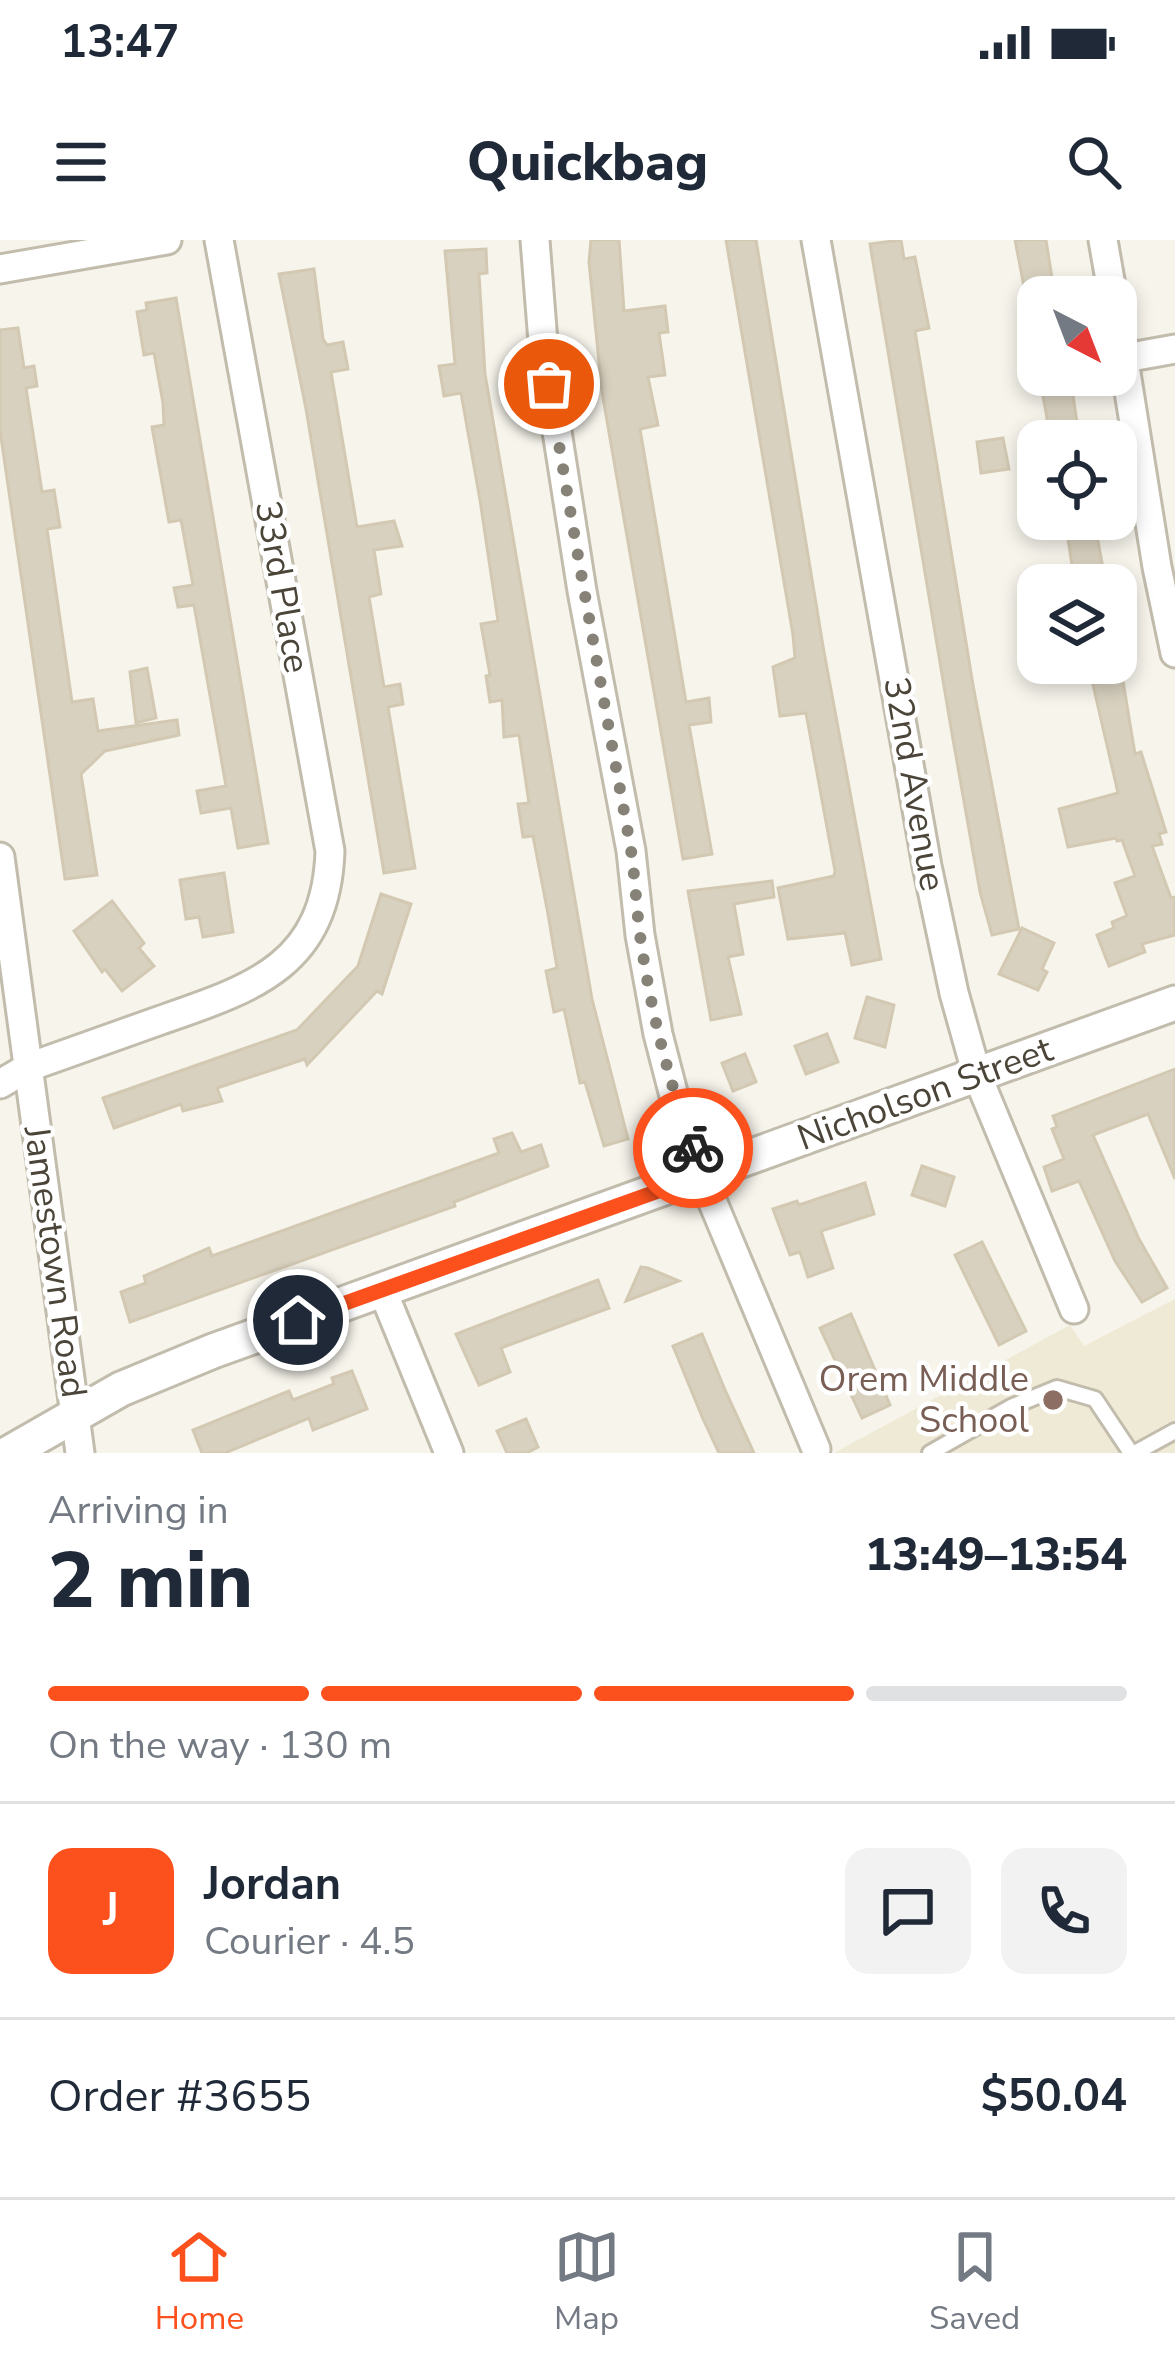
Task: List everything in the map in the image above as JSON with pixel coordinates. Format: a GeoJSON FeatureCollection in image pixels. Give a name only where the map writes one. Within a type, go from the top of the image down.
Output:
{"type":"FeatureCollection","features":[{"type":"Feature","properties":{"kind":"street"},"geometry":{"type":"LineString","coordinates":[[0,269],[167,240]]}},
{"type":"Feature","properties":{"kind":"street","name":"33rd Place"},"geometry":{"type":"LineString","coordinates":[[29,1067],[245,991],[292,954],[310,932],[325,893],[330,851],[219,240]]}},
{"type":"Feature","properties":{"kind":"street"},"geometry":{"type":"LineString","coordinates":[[535,240],[542,342],[631,851],[654,1014],[674,1096],[703,1175],[815,1449]]}},
{"type":"Feature","properties":{"kind":"street","name":"32nd Avenue"},"geometry":{"type":"LineString","coordinates":[[816,240],[927,866],[977,1076],[1074,1309]]}},
{"type":"Feature","properties":{"kind":"street"},"geometry":{"type":"LineString","coordinates":[[1103,240],[1110,276]]}},
{"type":"Feature","properties":{"kind":"street"},"geometry":{"type":"LineString","coordinates":[[1137,356],[1175,349]]}},
{"type":"Feature","properties":{"kind":"street"},"geometry":{"type":"LineString","coordinates":[[1131,396],[1156,567],[1175,653]]}},
{"type":"Feature","properties":{"kind":"street","name":"Jamestown Road"},"geometry":{"type":"LineString","coordinates":[[0,857],[80,1453]]}},
{"type":"Feature","properties":{"kind":"street","name":"Nicholson Street"},"geometry":{"type":"LineString","coordinates":[[9,1453],[162,1370],[1175,1003]]}},
{"type":"Feature","properties":{"kind":"street"},"geometry":{"type":"LineString","coordinates":[[0,1084],[29,1067]]}},
{"type":"Feature","properties":{"kind":"street"},"geometry":{"type":"LineString","coordinates":[[382,1289],[448,1453]]}},
{"type":"Feature","properties":{"kind":"lane"},"geometry":{"type":"LineString","coordinates":[[930,1453],[1011,1407],[1057,1388],[1095,1399],[1133,1453],[1175,1431]]}},
{"type":"Feature","properties":{"kind":"shaded area","name":"Orem Middle School"},"geometry":{"type":"Polygon","coordinates":[[[1175,1299],[1175,1453],[834,1453],[1070,1325],[1084,1346],[1175,1299]]]}},
{"type":"Feature","properties":{"kind":"building"},"geometry":{"type":"Polygon","coordinates":[[[591,240],[619,240],[624,311],[665,306],[668,332],[659,333],[665,375],[648,377],[658,425],[640,429],[686,702],[709,698],[711,722],[689,725],[712,854],[683,859],[602,392],[591,240]]]}},
{"type":"Feature","properties":{"kind":"building"},"geometry":{"type":"Polygon","coordinates":[[[726,240],[756,240],[881,959],[852,965],[845,933],[788,939],[778,888],[834,876],[835,871],[806,713],[780,716],[773,667],[795,658],[793,635],[726,240]]]}},
{"type":"Feature","properties":{"kind":"building"},"geometry":{"type":"Polygon","coordinates":[[[901,240],[904,259],[915,257],[929,328],[915,331],[1019,929],[992,935],[951,728],[870,244],[901,240]]]}},
{"type":"Feature","properties":{"kind":"building"},"geometry":{"type":"Polygon","coordinates":[[[1015,240],[1046,240],[1052,276],[1022,276],[1015,240]]]}},
{"type":"Feature","properties":{"kind":"building"},"geometry":{"type":"Polygon","coordinates":[[[486,249],[487,273],[479,274],[485,374],[592,999],[628,1139],[604,1146],[585,1082],[580,1083],[564,1009],[554,1012],[546,971],[557,968],[548,914],[533,836],[523,837],[518,804],[529,803],[519,735],[504,737],[502,700],[490,702],[486,676],[490,675],[481,624],[498,621],[461,393],[444,396],[439,366],[455,364],[445,251],[486,249]]]}},
{"type":"Feature","properties":{"kind":"building"},"geometry":{"type":"Polygon","coordinates":[[[314,269],[323,339],[327,345],[343,342],[348,369],[331,372],[357,527],[394,521],[402,546],[374,550],[381,594],[369,597],[384,687],[400,684],[403,704],[388,707],[415,868],[384,873],[279,274],[314,269]]]}},
{"type":"Feature","properties":{"kind":"building"},"geometry":{"type":"Polygon","coordinates":[[[176,298],[268,843],[238,848],[231,808],[201,813],[197,791],[226,786],[194,605],[178,607],[174,588],[193,585],[181,520],[169,522],[152,427],[164,425],[163,403],[154,353],[144,355],[137,312],[147,310],[146,303],[176,298]]]}},
{"type":"Feature","properties":{"kind":"building"},"geometry":{"type":"Polygon","coordinates":[[[18,328],[24,368],[34,366],[37,386],[26,388],[42,492],[54,490],[60,527],[47,529],[72,702],[93,699],[98,731],[177,720],[179,735],[105,751],[81,774],[97,875],[65,879],[0,430],[0,330],[18,328]]]}},
{"type":"Feature","properties":{"kind":"building"},"geometry":{"type":"Polygon","coordinates":[[[1043,396],[1073,396],[1077,420],[1047,420],[1043,396]]]}},
{"type":"Feature","properties":{"kind":"building"},"geometry":{"type":"Polygon","coordinates":[[[1003,438],[1009,469],[981,473],[977,442],[1003,438]]]}},
{"type":"Feature","properties":{"kind":"building"},"geometry":{"type":"Polygon","coordinates":[[[1068,540],[1098,540],[1102,564],[1072,564],[1068,540]]]}},
{"type":"Feature","properties":{"kind":"building"},"geometry":{"type":"Polygon","coordinates":[[[147,668],[156,718],[136,723],[130,672],[147,668]]]}},
{"type":"Feature","properties":{"kind":"building"},"geometry":{"type":"Polygon","coordinates":[[[1093,684],[1123,684],[1135,754],[1141,752],[1166,832],[1159,834],[1162,844],[1152,846],[1171,898],[1175,897],[1175,935],[1142,944],[1145,952],[1109,966],[1097,935],[1127,916],[1115,883],[1135,876],[1122,840],[1068,847],[1059,809],[1118,793],[1093,684]]]}},
{"type":"Feature","properties":{"kind":"building"},"geometry":{"type":"Polygon","coordinates":[[[224,873],[233,932],[203,937],[199,917],[186,919],[180,880],[224,873]]]}},
{"type":"Feature","properties":{"kind":"building"},"geometry":{"type":"Polygon","coordinates":[[[772,881],[774,897],[734,904],[743,954],[728,957],[741,1014],[711,1020],[688,891],[772,881]]]}},
{"type":"Feature","properties":{"kind":"building"},"geometry":{"type":"Polygon","coordinates":[[[381,894],[411,904],[382,994],[377,991],[307,1065],[305,1059],[217,1088],[222,1101],[183,1111],[181,1104],[114,1128],[103,1098],[297,1030],[358,966],[381,894]]]}},
{"type":"Feature","properties":{"kind":"building"},"geometry":{"type":"Polygon","coordinates":[[[112,901],[144,943],[139,948],[154,966],[122,991],[105,969],[102,972],[74,931],[112,901]]]}},
{"type":"Feature","properties":{"kind":"building"},"geometry":{"type":"Polygon","coordinates":[[[1022,928],[1054,943],[1038,990],[999,974],[1022,928]]]}},
{"type":"Feature","properties":{"kind":"building"},"geometry":{"type":"Polygon","coordinates":[[[867,997],[894,1005],[885,1047],[855,1038],[867,997]]]}},
{"type":"Feature","properties":{"kind":"building"},"geometry":{"type":"Polygon","coordinates":[[[827,1034],[838,1062],[806,1074],[795,1046],[827,1034]]]}},
{"type":"Feature","properties":{"kind":"building"},"geometry":{"type":"Polygon","coordinates":[[[745,1054],[756,1082],[733,1091],[722,1063],[745,1054]]]}},
{"type":"Feature","properties":{"kind":"building"},"geometry":{"type":"Polygon","coordinates":[[[1175,1069],[1175,1179],[1148,1114],[1093,1135],[1139,1239],[1167,1288],[1142,1302],[1115,1261],[1079,1181],[1052,1191],[1044,1167],[1064,1159],[1052,1129],[1057,1127],[1053,1116],[1175,1069]]]}},
{"type":"Feature","properties":{"kind":"building"},"geometry":{"type":"Polygon","coordinates":[[[512,1133],[521,1152],[541,1145],[548,1166],[454,1202],[455,1206],[130,1322],[121,1292],[146,1283],[144,1276],[209,1248],[212,1256],[499,1153],[494,1139],[512,1133]]]}},
{"type":"Feature","properties":{"kind":"building"},"geometry":{"type":"Polygon","coordinates":[[[922,1166],[954,1177],[945,1206],[912,1195],[922,1166]]]}},
{"type":"Feature","properties":{"kind":"building"},"geometry":{"type":"Polygon","coordinates":[[[865,1183],[874,1214],[821,1231],[833,1268],[808,1277],[800,1252],[790,1255],[773,1209],[865,1183]]]}},
{"type":"Feature","properties":{"kind":"building"},"geometry":{"type":"Polygon","coordinates":[[[982,1242],[1026,1331],[999,1345],[955,1255],[982,1242]]]}},
{"type":"Feature","properties":{"kind":"building"},"geometry":{"type":"Polygon","coordinates":[[[641,1267],[648,1268],[679,1281],[626,1301],[641,1267]]]}},
{"type":"Feature","properties":{"kind":"building"},"geometry":{"type":"Polygon","coordinates":[[[598,1280],[609,1308],[501,1348],[510,1372],[479,1385],[456,1334],[598,1280]]]}},
{"type":"Feature","properties":{"kind":"building"},"geometry":{"type":"Polygon","coordinates":[[[851,1314],[890,1405],[862,1418],[820,1328],[851,1314]]]}},
{"type":"Feature","properties":{"kind":"building"},"geometry":{"type":"Polygon","coordinates":[[[702,1334],[754,1453],[719,1453],[703,1419],[673,1346],[702,1334]]]}},
{"type":"Feature","properties":{"kind":"building"},"geometry":{"type":"Polygon","coordinates":[[[352,1371],[367,1409],[313,1430],[309,1418],[225,1453],[202,1453],[193,1430],[289,1391],[293,1400],[334,1384],[332,1378],[352,1371]]]}},
{"type":"Feature","properties":{"kind":"building"},"geometry":{"type":"Polygon","coordinates":[[[526,1419],[538,1447],[527,1453],[507,1453],[497,1431],[526,1419]]]}},
{"type":"Feature","properties":{"kind":"way so far"},"geometry":{"type":"LineString","coordinates":[[549,384],[631,851],[658,1034],[693,1148]]}},
{"type":"Feature","properties":{"kind":"place","name":"Orem Middle School"},"geometry":{"type":"Point","coordinates":[1053,1400]}},
{"type":"Feature","properties":{"kind":"route"},"geometry":{"type":"LineString","coordinates":[[298,1320],[703,1175],[693,1148]]}}]}
